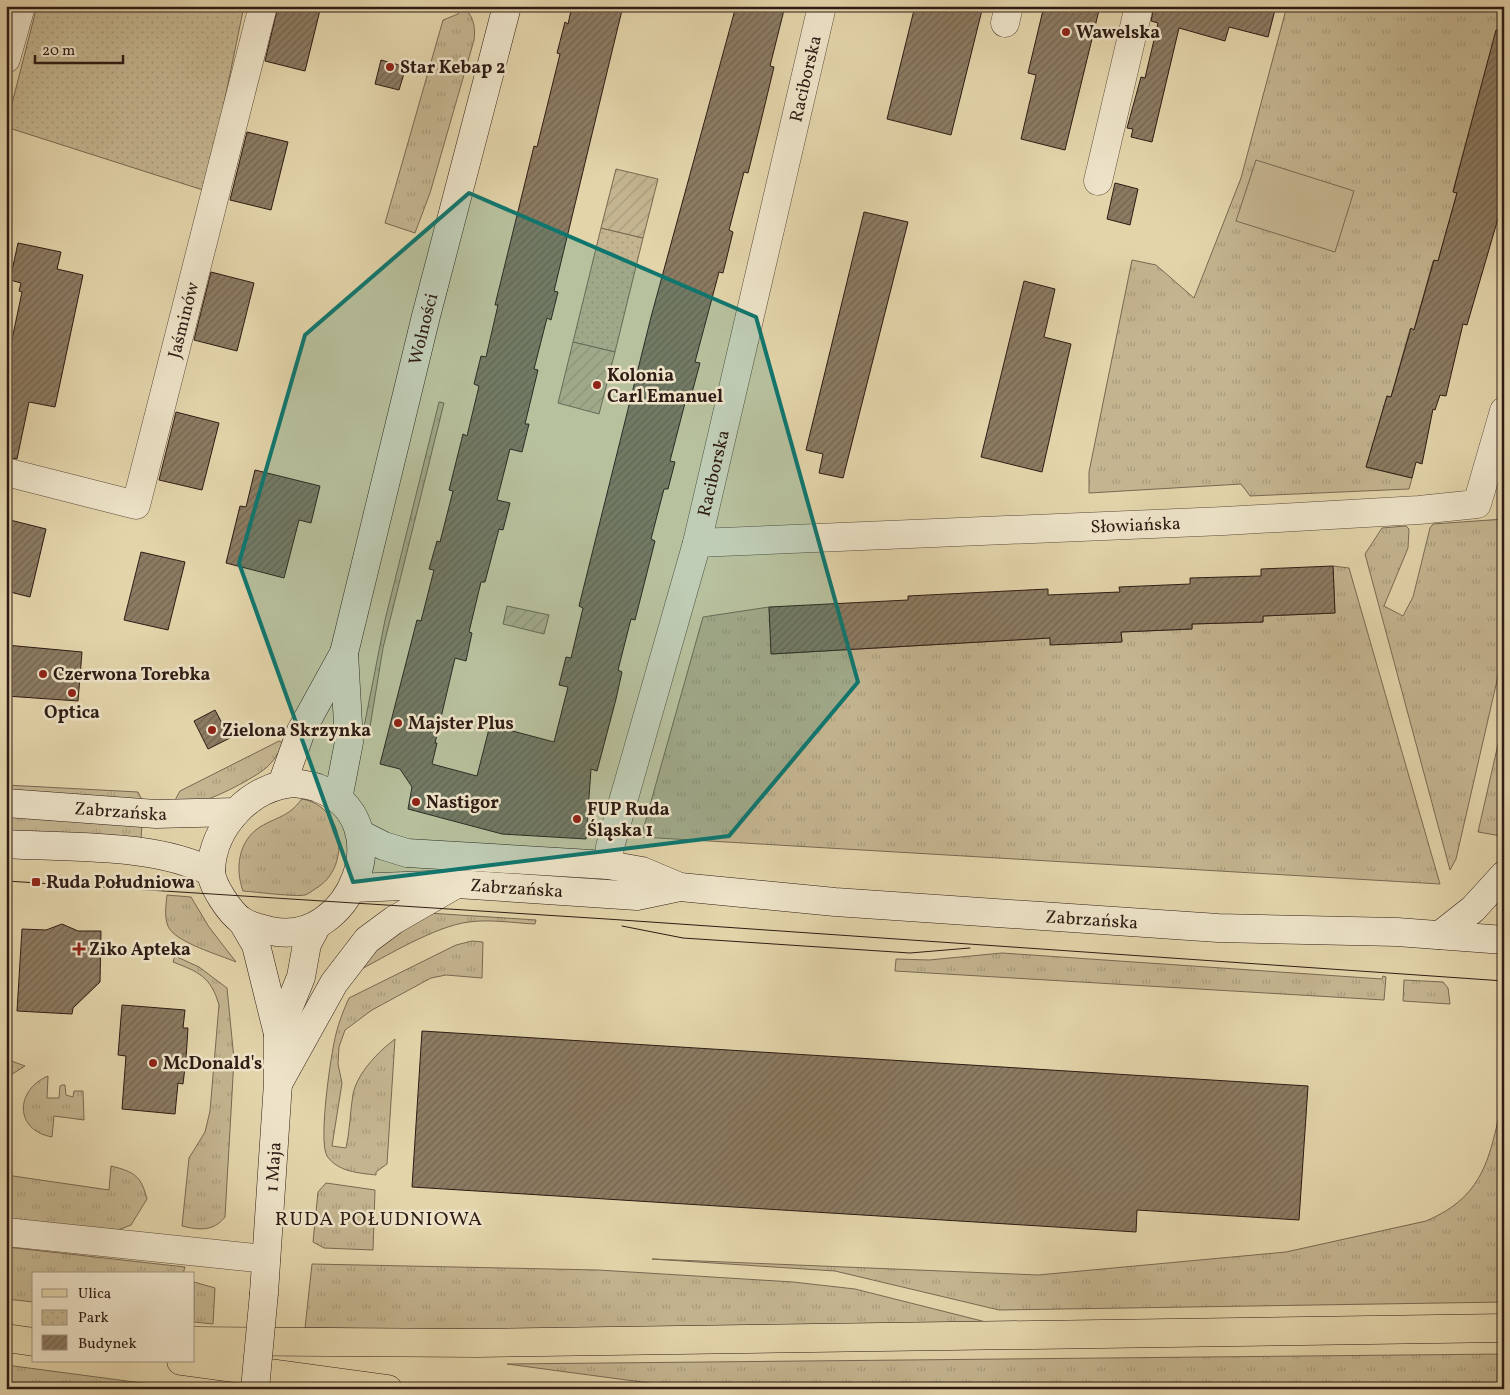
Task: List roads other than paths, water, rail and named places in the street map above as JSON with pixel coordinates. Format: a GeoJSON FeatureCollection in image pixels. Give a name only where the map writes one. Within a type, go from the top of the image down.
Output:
{"type":"FeatureCollection","features":[{"type":"Feature","properties":{"kind":"main road"},"geometry":{"type":"LineString","coordinates":[[195,1341],[478,1343],[1503,1327]]}},
{"type":"Feature","properties":{"kind":"main road"},"geometry":{"type":"LineString","coordinates":[[6,1338],[32,1340]]}},
{"type":"Feature","properties":{"kind":"main road"},"geometry":{"type":"LineString","coordinates":[[188,1362],[388,1389]]}},
{"type":"Feature","properties":{"kind":"street"},"geometry":{"type":"LineString","coordinates":[[6,59],[21,6]]}},
{"type":"Feature","properties":{"kind":"street","name":"Jaśminów"},"geometry":{"type":"LineString","coordinates":[[6,472],[136,505],[263,6]]}},
{"type":"Feature","properties":{"kind":"street","name":"Wolności"},"geometry":{"type":"LineString","coordinates":[[282,784],[302,731],[344,653],[424,324],[507,6]]}},
{"type":"Feature","properties":{"kind":"street","name":"Raciborska"},"geometry":{"type":"LineString","coordinates":[[609,856],[697,543],[822,6]]}},
{"type":"Feature","properties":{"kind":"street"},"geometry":{"type":"LineString","coordinates":[[1098,181],[1139,6]]}},
{"type":"Feature","properties":{"kind":"street","name":"Słowiańska"},"geometry":{"type":"LineString","coordinates":[[697,543],[1224,521],[1419,510],[1477,504],[1504,411]]}},
{"type":"Feature","properties":{"kind":"street","name":"Wolności"},"geometry":{"type":"LineString","coordinates":[[338,800],[349,742],[344,653]]}},
{"type":"Feature","properties":{"kind":"street"},"geometry":{"type":"LineString","coordinates":[[296,783],[318,788],[338,800],[353,817],[360,834],[361,866],[353,888],[324,920],[317,925],[298,932],[271,931],[242,921],[219,895],[211,872],[217,843],[236,812],[253,797],[282,784],[296,783]]}},
{"type":"Feature","properties":{"kind":"street","name":"Zabrzańska"},"geometry":{"type":"LineString","coordinates":[[6,803],[156,814],[236,812]]}},
{"type":"Feature","properties":{"kind":"street","name":"Zabrzańska"},"geometry":{"type":"LineString","coordinates":[[360,834],[384,846],[407,852],[609,856],[680,887],[835,902],[1218,928],[1440,935],[1504,940]]}},
{"type":"Feature","properties":{"kind":"street"},"geometry":{"type":"LineString","coordinates":[[6,844],[154,852],[180,859],[211,872]]}},
{"type":"Feature","properties":{"kind":"street"},"geometry":{"type":"LineString","coordinates":[[1440,935],[1473,909],[1504,875]]}},
{"type":"Feature","properties":{"kind":"street"},"geometry":{"type":"LineString","coordinates":[[278,1083],[334,983],[367,940],[394,920],[457,884]]}},
{"type":"Feature","properties":{"kind":"street","name":"Zabrzańska"},"geometry":{"type":"LineString","coordinates":[[353,888],[457,884],[637,896],[680,887]]}},
{"type":"Feature","properties":{"kind":"street","name":"1 Maja"},"geometry":{"type":"LineString","coordinates":[[242,921],[256,945],[278,1034],[278,1083],[264,1293],[255,1389]]}},
{"type":"Feature","properties":{"kind":"street","name":"1 Maja"},"geometry":{"type":"LineString","coordinates":[[278,1034],[301,977],[307,944],[317,925]]}},
{"type":"Feature","properties":{"kind":"street"},"geometry":{"type":"LineString","coordinates":[[6,1232],[266,1258]]}},
{"type":"Feature","properties":{"kind":"tram line"},"geometry":{"type":"LineString","coordinates":[[6,881],[607,919],[1504,981]]}},
{"type":"Feature","properties":{"kind":"tram line"},"geometry":{"type":"LineString","coordinates":[[622,926],[683,938],[910,953],[970,948]]}},
{"type":"Feature","properties":{"kind":"place","name":"Wawelska"},"geometry":{"type":"Point","coordinates":[1066,32]}},
{"type":"Feature","properties":{"kind":"place","name":"Star Kebap 2"},"geometry":{"type":"Point","coordinates":[390,67]}},
{"type":"Feature","properties":{"kind":"place","name":"Kolonia Carl Emanuel"},"geometry":{"type":"Point","coordinates":[597,385]}},
{"type":"Feature","properties":{"kind":"place","name":"Czerwona Torebka"},"geometry":{"type":"Point","coordinates":[43,674]}},
{"type":"Feature","properties":{"kind":"place","name":"Optica"},"geometry":{"type":"Point","coordinates":[72,693]}},
{"type":"Feature","properties":{"kind":"place","name":"Majster Plus"},"geometry":{"type":"Point","coordinates":[398,723]}},
{"type":"Feature","properties":{"kind":"place","name":"Zielona Skrzynka"},"geometry":{"type":"Point","coordinates":[212,730]}},
{"type":"Feature","properties":{"kind":"place","name":"Nastigor"},"geometry":{"type":"Point","coordinates":[416,802]}},
{"type":"Feature","properties":{"kind":"place","name":"FUP Ruda Śląska 1"},"geometry":{"type":"Point","coordinates":[577,819]}},
{"type":"Feature","properties":{"kind":"place","name":"Ruda Południowa"},"geometry":{"type":"Point","coordinates":[36,882]}},
{"type":"Feature","properties":{"kind":"place","name":"Ziko Apteka"},"geometry":{"type":"Point","coordinates":[79,949]}},
{"type":"Feature","properties":{"kind":"place","name":"McDonald's"},"geometry":{"type":"Point","coordinates":[153,1063]}},
{"type":"Feature","properties":{"kind":"district","name":"RUDA POŁUDNIOWA"},"geometry":{"type":"Point","coordinates":[379,1218]}}]}
